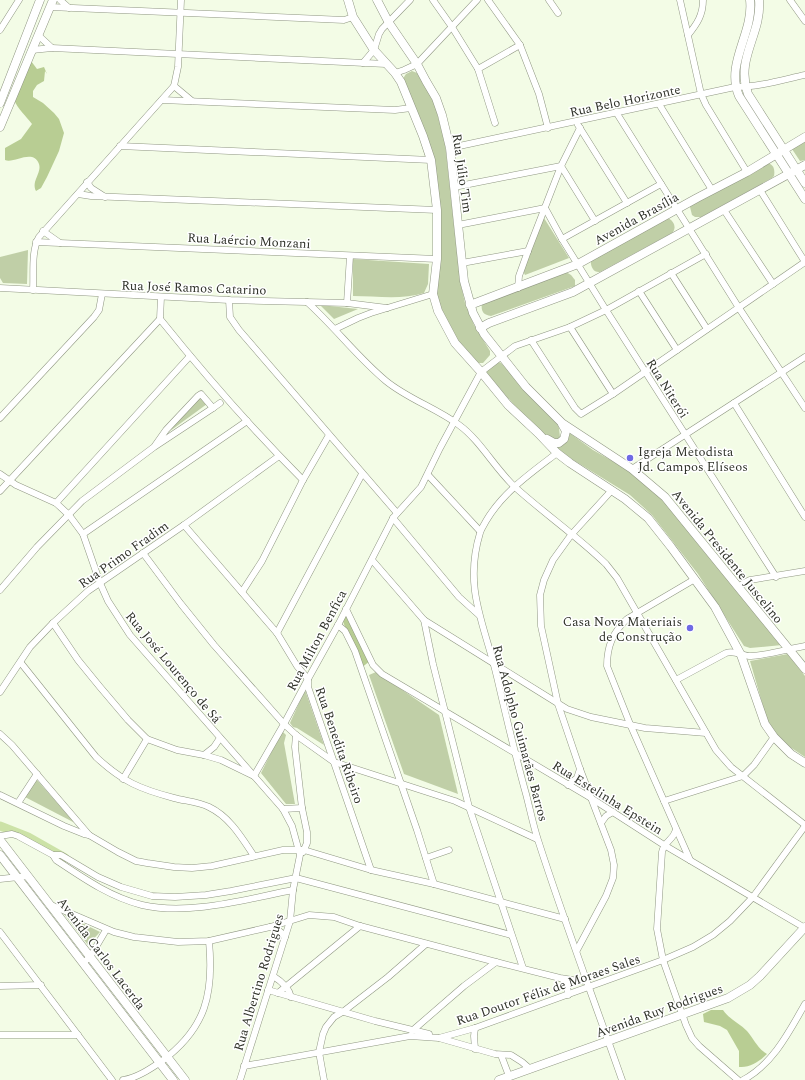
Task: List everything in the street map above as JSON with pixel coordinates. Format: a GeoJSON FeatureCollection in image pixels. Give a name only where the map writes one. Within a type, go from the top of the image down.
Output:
{"type":"FeatureCollection","features":[{"type":"Feature","properties":{"kind":"main road"},"geometry":{"type":"LineString","coordinates":[[0,103],[40,0]]}},
{"type":"Feature","properties":{"kind":"main road"},"geometry":{"type":"LineString","coordinates":[[348,0],[353,17],[374,50],[395,73],[401,82],[431,160],[437,210],[437,260],[433,294],[438,311],[455,343],[508,405],[538,432],[557,453],[612,490],[648,518],[715,607],[741,654],[765,724],[774,737],[791,754],[805,763]]}},
{"type":"Feature","properties":{"kind":"main road","name":"Rua Júlio Tim"},"geometry":{"type":"LineString","coordinates":[[377,0],[389,23],[417,64],[436,98],[442,115],[450,148],[464,281],[470,305],[480,328],[501,356]]}},
{"type":"Feature","properties":{"kind":"main road"},"geometry":{"type":"LineString","coordinates":[[750,0],[750,17],[738,53],[735,87],[739,96],[779,151],[797,170],[805,182]]}},
{"type":"Feature","properties":{"kind":"main road"},"geometry":{"type":"LineString","coordinates":[[760,0],[758,18],[744,65],[745,87],[779,151],[789,174],[805,200]]}},
{"type":"Feature","properties":{"kind":"main road"},"geometry":{"type":"LineString","coordinates":[[0,127],[51,4]]}},
{"type":"Feature","properties":{"kind":"main road","name":"Avenida Brasília"},"geometry":{"type":"LineString","coordinates":[[470,305],[578,264],[747,172],[779,151],[805,137]]}},
{"type":"Feature","properties":{"kind":"main road"},"geometry":{"type":"LineString","coordinates":[[480,328],[573,292],[805,165]]}},
{"type":"Feature","properties":{"kind":"main road","name":"Avenida Presidente Juscelino"},"geometry":{"type":"LineString","coordinates":[[501,356],[526,387],[562,423],[632,469],[665,497],[805,669]]}},
{"type":"Feature","properties":{"kind":"main road"},"geometry":{"type":"LineString","coordinates":[[538,432],[554,443],[559,443],[564,440],[566,435],[566,431],[562,423]]}},
{"type":"Feature","properties":{"kind":"main road","name":"Avenida Carlos Lacerda"},"geometry":{"type":"LineString","coordinates":[[0,840],[184,1080]]}},
{"type":"Feature","properties":{"kind":"main road","name":"Avenida Carlos Lacerda"},"geometry":{"type":"LineString","coordinates":[[0,855],[16,878],[173,1080]]}},
{"type":"Feature","properties":{"kind":"main road","name":"Avenida Ruy Rodrigues"},"geometry":{"type":"LineString","coordinates":[[499,1080],[609,1042],[728,998],[750,985],[805,928]]}},
{"type":"Feature","properties":{"kind":"street"},"geometry":{"type":"LineString","coordinates":[[0,30],[19,0]]}},
{"type":"Feature","properties":{"kind":"street"},"geometry":{"type":"LineString","coordinates":[[60,0],[69,8]]}},
{"type":"Feature","properties":{"kind":"street"},"geometry":{"type":"LineString","coordinates":[[33,290],[36,242],[43,231],[174,86],[178,67],[181,0]]}},
{"type":"Feature","properties":{"kind":"street"},"geometry":{"type":"LineString","coordinates":[[363,63],[374,50],[380,31],[410,0]]}},
{"type":"Feature","properties":{"kind":"street"},"geometry":{"type":"LineString","coordinates":[[433,0],[478,69],[495,123]]}},
{"type":"Feature","properties":{"kind":"street"},"geometry":{"type":"LineString","coordinates":[[395,73],[417,64],[477,0]]}},
{"type":"Feature","properties":{"kind":"street"},"geometry":{"type":"LineString","coordinates":[[488,0],[520,45],[539,94],[548,128]]}},
{"type":"Feature","properties":{"kind":"street"},"geometry":{"type":"LineString","coordinates":[[549,0],[558,13]]}},
{"type":"Feature","properties":{"kind":"street"},"geometry":{"type":"LineString","coordinates":[[680,0],[701,94],[706,105],[747,172]]}},
{"type":"Feature","properties":{"kind":"street"},"geometry":{"type":"LineString","coordinates":[[688,35],[700,20],[703,0]]}},
{"type":"Feature","properties":{"kind":"street"},"geometry":{"type":"LineString","coordinates":[[790,0],[805,21]]}},
{"type":"Feature","properties":{"kind":"street"},"geometry":{"type":"LineString","coordinates":[[51,4],[69,8],[181,14],[344,20],[353,17]]}},
{"type":"Feature","properties":{"kind":"street"},"geometry":{"type":"LineString","coordinates":[[38,35],[52,48]]}},
{"type":"Feature","properties":{"kind":"street"},"geometry":{"type":"LineString","coordinates":[[478,69],[520,45]]}},
{"type":"Feature","properties":{"kind":"street"},"geometry":{"type":"LineString","coordinates":[[32,50],[52,48],[386,64]]}},
{"type":"Feature","properties":{"kind":"street","name":"Rua Belo Horizonte"},"geometry":{"type":"LineString","coordinates":[[450,148],[548,128],[578,125],[616,112],[735,87],[745,87],[805,76]]}},
{"type":"Feature","properties":{"kind":"street"},"geometry":{"type":"LineString","coordinates":[[174,86],[192,101]]}},
{"type":"Feature","properties":{"kind":"street"},"geometry":{"type":"LineString","coordinates":[[162,100],[395,110],[411,108]]}},
{"type":"Feature","properties":{"kind":"street"},"geometry":{"type":"LineString","coordinates":[[659,104],[712,190]]}},
{"type":"Feature","properties":{"kind":"street"},"geometry":{"type":"LineString","coordinates":[[616,112],[739,308],[805,408]]}},
{"type":"Feature","properties":{"kind":"street"},"geometry":{"type":"LineString","coordinates":[[518,288],[519,276],[528,251],[578,125]]}},
{"type":"Feature","properties":{"kind":"street"},"geometry":{"type":"LineString","coordinates":[[578,125],[627,203]]}},
{"type":"Feature","properties":{"kind":"street"},"geometry":{"type":"LineString","coordinates":[[120,146],[431,160]]}},
{"type":"Feature","properties":{"kind":"street"},"geometry":{"type":"LineString","coordinates":[[454,187],[561,166]]}},
{"type":"Feature","properties":{"kind":"street"},"geometry":{"type":"LineString","coordinates":[[561,166],[595,221]]}},
{"type":"Feature","properties":{"kind":"street"},"geometry":{"type":"LineString","coordinates":[[87,182],[91,188],[105,197]]}},
{"type":"Feature","properties":{"kind":"street"},"geometry":{"type":"LineString","coordinates":[[562,239],[661,184]]}},
{"type":"Feature","properties":{"kind":"street"},"geometry":{"type":"LineString","coordinates":[[531,340],[578,412],[581,414],[584,413],[805,262],[760,190]]}},
{"type":"Feature","properties":{"kind":"street"},"geometry":{"type":"LineString","coordinates":[[78,194],[105,197],[437,210]]}},
{"type":"Feature","properties":{"kind":"street"},"geometry":{"type":"LineString","coordinates":[[458,225],[546,208]]}},
{"type":"Feature","properties":{"kind":"street","name":"Rua Niterói"},"geometry":{"type":"LineString","coordinates":[[546,208],[562,239],[606,310],[776,577]]}},
{"type":"Feature","properties":{"kind":"street"},"geometry":{"type":"LineString","coordinates":[[724,210],[773,284]]}},
{"type":"Feature","properties":{"kind":"street"},"geometry":{"type":"LineString","coordinates":[[43,231],[60,243]]}},
{"type":"Feature","properties":{"kind":"street","name":"Rua Laércio Monzani"},"geometry":{"type":"LineString","coordinates":[[36,242],[437,260]]}},
{"type":"Feature","properties":{"kind":"street"},"geometry":{"type":"LineString","coordinates":[[462,263],[528,251]]}},
{"type":"Feature","properties":{"kind":"street"},"geometry":{"type":"LineString","coordinates":[[481,372],[515,346],[570,327],[606,310],[706,254]]}},
{"type":"Feature","properties":{"kind":"street"},"geometry":{"type":"LineString","coordinates":[[347,303],[350,256]]}},
{"type":"Feature","properties":{"kind":"street"},"geometry":{"type":"LineString","coordinates":[[672,273],[707,329]]}},
{"type":"Feature","properties":{"kind":"street","name":"Rua José Ramos Catarino"},"geometry":{"type":"LineString","coordinates":[[0,288],[229,300],[347,303],[387,308]]}},
{"type":"Feature","properties":{"kind":"street"},"geometry":{"type":"LineString","coordinates":[[639,291],[677,350]]}},
{"type":"Feature","properties":{"kind":"street"},"geometry":{"type":"LineString","coordinates":[[0,418],[94,317],[99,310],[102,294]]}},
{"type":"Feature","properties":{"kind":"street"},"geometry":{"type":"LineString","coordinates":[[335,329],[358,318],[433,294]]}},
{"type":"Feature","properties":{"kind":"street"},"geometry":{"type":"LineString","coordinates":[[0,491],[160,319],[161,296]]}},
{"type":"Feature","properties":{"kind":"street"},"geometry":{"type":"LineString","coordinates":[[229,300],[230,317],[239,330],[362,474],[458,597],[479,615]]}},
{"type":"Feature","properties":{"kind":"street"},"geometry":{"type":"LineString","coordinates":[[307,302],[387,382],[442,413],[454,422],[469,435],[514,487],[606,564],[617,578],[636,613],[722,758],[805,826]]}},
{"type":"Feature","properties":{"kind":"street"},"geometry":{"type":"LineString","coordinates":[[358,318],[360,304]]}},
{"type":"Feature","properties":{"kind":"street"},"geometry":{"type":"LineString","coordinates":[[160,319],[190,356],[279,456],[303,480]]}},
{"type":"Feature","properties":{"kind":"street"},"geometry":{"type":"LineString","coordinates":[[570,327],[613,394]]}},
{"type":"Feature","properties":{"kind":"street"},"geometry":{"type":"LineString","coordinates":[[56,503],[190,356]]}},
{"type":"Feature","properties":{"kind":"street"},"geometry":{"type":"LineString","coordinates":[[632,469],[805,357]]}},
{"type":"Feature","properties":{"kind":"street","name":"Rua Milton Benfica"},"geometry":{"type":"LineString","coordinates":[[254,776],[338,625],[395,516],[421,487],[481,372]]}},
{"type":"Feature","properties":{"kind":"street"},"geometry":{"type":"LineString","coordinates":[[476,382],[484,379],[489,381]]}},
{"type":"Feature","properties":{"kind":"street"},"geometry":{"type":"LineString","coordinates":[[154,447],[166,430],[200,394],[212,408]]}},
{"type":"Feature","properties":{"kind":"street"},"geometry":{"type":"LineString","coordinates":[[0,590],[37,547],[82,501],[154,447],[220,403]]}},
{"type":"Feature","properties":{"kind":"street"},"geometry":{"type":"LineString","coordinates":[[734,403],[805,517]]}},
{"type":"Feature","properties":{"kind":"street"},"geometry":{"type":"LineString","coordinates":[[83,534],[248,421]]}},
{"type":"Feature","properties":{"kind":"street"},"geometry":{"type":"LineString","coordinates":[[242,592],[262,561],[303,480],[329,436]]}},
{"type":"Feature","properties":{"kind":"street","name":"Rua Adolpho Guimarães Barros"},"geometry":{"type":"LineString","coordinates":[[557,453],[514,487],[491,514],[480,532],[474,557],[473,573],[479,615],[494,664],[514,751],[537,839],[622,1080]]}},
{"type":"Feature","properties":{"kind":"street","name":"Rua Primo Fradim"},"geometry":{"type":"LineString","coordinates":[[0,692],[21,663],[30,647],[53,623],[88,591],[184,525],[279,456]]}},
{"type":"Feature","properties":{"kind":"street","name":"Rua José Lourenço de Sá"},"geometry":{"type":"LineString","coordinates":[[0,474],[9,481],[56,503],[69,515],[83,534],[100,583],[118,617],[130,634],[283,809],[290,821],[301,851]]}},
{"type":"Feature","properties":{"kind":"street"},"geometry":{"type":"LineString","coordinates":[[277,633],[362,474]]}},
{"type":"Feature","properties":{"kind":"street"},"geometry":{"type":"LineString","coordinates":[[428,475],[480,532]]}},
{"type":"Feature","properties":{"kind":"street"},"geometry":{"type":"LineString","coordinates":[[576,950],[606,896],[613,878],[614,865],[613,856],[580,769],[558,704],[541,626],[540,595],[544,580],[553,560],[571,535],[612,490]]}},
{"type":"Feature","properties":{"kind":"street","name":"Rua Benedita Ribeiro"},"geometry":{"type":"LineString","coordinates":[[184,525],[277,633],[297,666],[308,679],[308,687],[371,870]]}},
{"type":"Feature","properties":{"kind":"street"},"geometry":{"type":"LineString","coordinates":[[143,553],[214,645],[296,736],[334,762],[455,801],[537,839]]}},
{"type":"Feature","properties":{"kind":"street"},"geometry":{"type":"LineString","coordinates":[[372,560],[424,620],[558,704],[572,711],[591,717],[645,728],[706,733]]}},
{"type":"Feature","properties":{"kind":"street"},"geometry":{"type":"LineString","coordinates":[[738,587],[750,580],[776,577],[805,571]]}},
{"type":"Feature","properties":{"kind":"street"},"geometry":{"type":"LineString","coordinates":[[690,860],[630,724],[607,666],[607,657],[611,639],[615,632],[628,619],[695,579]]}},
{"type":"Feature","properties":{"kind":"street","name":"Rua Estelinha Epstein"},"geometry":{"type":"LineString","coordinates":[[346,609],[373,665],[382,674],[514,751],[664,845],[805,928]]}},
{"type":"Feature","properties":{"kind":"street"},"geometry":{"type":"LineString","coordinates":[[424,620],[433,664],[469,807],[523,968]]}},
{"type":"Feature","properties":{"kind":"street"},"geometry":{"type":"LineString","coordinates":[[53,623],[78,660],[100,687],[128,720],[148,739],[177,750],[204,754],[221,760],[254,776]]}},
{"type":"Feature","properties":{"kind":"street"},"geometry":{"type":"LineString","coordinates":[[338,625],[345,630],[355,651],[434,884]]}},
{"type":"Feature","properties":{"kind":"street"},"geometry":{"type":"LineString","coordinates":[[676,680],[726,652],[731,644],[732,637]]}},
{"type":"Feature","properties":{"kind":"street"},"geometry":{"type":"LineString","coordinates":[[726,652],[752,656],[805,646]]}},
{"type":"Feature","properties":{"kind":"street"},"geometry":{"type":"LineString","coordinates":[[21,663],[96,757],[123,779],[138,787],[210,807],[221,814],[238,831],[254,856]]}},
{"type":"Feature","properties":{"kind":"street"},"geometry":{"type":"LineString","coordinates":[[361,672],[373,665]]}},
{"type":"Feature","properties":{"kind":"street"},"geometry":{"type":"LineString","coordinates":[[0,734],[12,745],[90,835],[118,852],[136,860],[164,866],[198,868],[283,850],[301,851],[371,870],[434,884],[565,919]]}},
{"type":"Feature","properties":{"kind":"street","name":"Rua Albertino Rodrigues"},"geometry":{"type":"LineString","coordinates":[[240,1080],[290,921],[293,890],[301,851],[307,843],[307,832],[302,808],[295,747],[296,736]]}},
{"type":"Feature","properties":{"kind":"street"},"geometry":{"type":"LineString","coordinates":[[664,801],[743,776],[754,765],[774,737]]}},
{"type":"Feature","properties":{"kind":"street"},"geometry":{"type":"LineString","coordinates":[[204,754],[214,747],[220,738]]}},
{"type":"Feature","properties":{"kind":"street"},"geometry":{"type":"LineString","coordinates":[[123,779],[148,739]]}},
{"type":"Feature","properties":{"kind":"street"},"geometry":{"type":"LineString","coordinates":[[568,784],[577,778],[580,769]]}},
{"type":"Feature","properties":{"kind":"street"},"geometry":{"type":"LineString","coordinates":[[18,803],[37,774]]}},
{"type":"Feature","properties":{"kind":"street"},"geometry":{"type":"LineString","coordinates":[[0,795],[64,826],[90,835]]}},
{"type":"Feature","properties":{"kind":"street"},"geometry":{"type":"LineString","coordinates":[[283,809],[302,808]]}},
{"type":"Feature","properties":{"kind":"street"},"geometry":{"type":"LineString","coordinates":[[601,823],[606,816],[613,812]]}},
{"type":"Feature","properties":{"kind":"street","name":"Rua Doutor Félix de Moraes Sales"},"geometry":{"type":"LineString","coordinates":[[244,1066],[410,1036],[440,1038],[475,1028],[663,960],[693,947],[713,935],[730,921],[754,897],[805,826]]}},
{"type":"Feature","properties":{"kind":"street"},"geometry":{"type":"LineString","coordinates":[[676,830],[674,836],[664,845],[660,870],[657,929],[663,960],[682,1015],[692,1038],[738,1080]]}},
{"type":"Feature","properties":{"kind":"street"},"geometry":{"type":"LineString","coordinates":[[0,836],[12,834],[18,836],[54,855],[61,855],[121,887],[152,896],[170,897],[206,895],[296,878],[511,935]]}},
{"type":"Feature","properties":{"kind":"street"},"geometry":{"type":"LineString","coordinates":[[426,858],[449,850]]}},
{"type":"Feature","properties":{"kind":"street"},"geometry":{"type":"LineString","coordinates":[[54,855],[56,860],[95,886],[124,899],[143,905],[166,908],[204,906],[293,890]]}},
{"type":"Feature","properties":{"kind":"street"},"geometry":{"type":"LineString","coordinates":[[0,879],[28,876]]}},
{"type":"Feature","properties":{"kind":"street"},"geometry":{"type":"LineString","coordinates":[[50,905],[106,930],[134,937],[178,942],[209,941],[270,927],[304,916],[322,915],[496,962],[560,978],[586,981]]}},
{"type":"Feature","properties":{"kind":"street"},"geometry":{"type":"LineString","coordinates":[[278,992],[360,926]]}},
{"type":"Feature","properties":{"kind":"street"},"geometry":{"type":"LineString","coordinates":[[270,927],[277,929],[285,938]]}},
{"type":"Feature","properties":{"kind":"street"},"geometry":{"type":"LineString","coordinates":[[82,963],[90,957],[106,930]]}},
{"type":"Feature","properties":{"kind":"street"},"geometry":{"type":"LineString","coordinates":[[0,932],[112,1080]]}},
{"type":"Feature","properties":{"kind":"street"},"geometry":{"type":"LineString","coordinates":[[123,1080],[146,1071],[166,1057],[191,1034],[204,1008],[208,994],[211,961],[209,941]]}},
{"type":"Feature","properties":{"kind":"street"},"geometry":{"type":"LineString","coordinates":[[324,1080],[319,1052],[326,1027],[334,1017],[388,977],[426,944]]}},
{"type":"Feature","properties":{"kind":"street"},"geometry":{"type":"LineString","coordinates":[[410,1036],[413,1030],[464,986],[496,962]]}},
{"type":"Feature","properties":{"kind":"street"},"geometry":{"type":"LineString","coordinates":[[273,976],[286,986],[291,997]]}},
{"type":"Feature","properties":{"kind":"street"},"geometry":{"type":"LineString","coordinates":[[560,978],[567,983],[568,995]]}},
{"type":"Feature","properties":{"kind":"street"},"geometry":{"type":"LineString","coordinates":[[0,986],[41,985]]}},
{"type":"Feature","properties":{"kind":"street"},"geometry":{"type":"LineString","coordinates":[[268,990],[375,1021],[413,1030],[475,1049],[513,1056],[530,1069]]}},
{"type":"Feature","properties":{"kind":"street"},"geometry":{"type":"LineString","coordinates":[[743,1080],[757,1072],[770,1059],[781,1044],[805,1004]]}},
{"type":"Feature","properties":{"kind":"street"},"geometry":{"type":"LineString","coordinates":[[475,1028],[475,1049]]}},
{"type":"Feature","properties":{"kind":"street"},"geometry":{"type":"LineString","coordinates":[[0,1035],[78,1035]]}},
{"type":"Feature","properties":{"kind":"street"},"geometry":{"type":"LineString","coordinates":[[501,1055],[509,1076]]}},
{"type":"Feature","properties":{"kind":"green space"},"geometry":{"type":"Polygon","coordinates":[[[31,61],[37,69],[44,67],[47,74],[45,71],[44,81],[37,85],[33,91],[33,97],[43,103],[54,113],[59,119],[64,133],[59,151],[47,177],[41,188],[36,191],[35,184],[40,167],[36,159],[28,157],[9,161],[5,160],[5,148],[21,139],[32,124],[14,100],[31,61]]]}},
{"type":"Feature","properties":{"kind":"green space"},"geometry":{"type":"Polygon","coordinates":[[[412,71],[417,73],[433,98],[445,143],[460,281],[465,303],[474,325],[490,351],[490,355],[483,363],[474,361],[457,341],[448,327],[435,294],[438,199],[402,80],[406,74],[412,71]]]}},
{"type":"Feature","properties":{"kind":"green space"},"geometry":{"type":"Polygon","coordinates":[[[805,137],[805,160],[800,161],[792,149],[805,137]]]}},
{"type":"Feature","properties":{"kind":"green space"},"geometry":{"type":"Polygon","coordinates":[[[768,163],[773,166],[774,176],[772,178],[701,217],[695,217],[692,215],[690,207],[691,204],[768,163]]]}},
{"type":"Feature","properties":{"kind":"green space"},"geometry":{"type":"Polygon","coordinates":[[[544,218],[569,258],[525,275],[522,269],[544,218]]]}},
{"type":"Feature","properties":{"kind":"green space"},"geometry":{"type":"Polygon","coordinates":[[[668,218],[674,225],[674,231],[672,233],[600,272],[592,268],[591,259],[668,218]]]}},
{"type":"Feature","properties":{"kind":"green space"},"geometry":{"type":"Polygon","coordinates":[[[28,250],[27,284],[3,283],[0,278],[0,257],[28,250]]]}},
{"type":"Feature","properties":{"kind":"green space"},"geometry":{"type":"Polygon","coordinates":[[[353,259],[429,264],[428,284],[424,293],[416,295],[398,297],[353,296],[353,259]]]}},
{"type":"Feature","properties":{"kind":"green space"},"geometry":{"type":"Polygon","coordinates":[[[566,272],[575,280],[575,286],[491,316],[486,315],[483,312],[482,303],[566,272]]]}},
{"type":"Feature","properties":{"kind":"green space"},"geometry":{"type":"Polygon","coordinates":[[[320,305],[358,309],[334,319],[320,305]]]}},
{"type":"Feature","properties":{"kind":"green space"},"geometry":{"type":"Polygon","coordinates":[[[496,361],[501,363],[557,423],[560,437],[557,440],[550,440],[515,406],[486,372],[496,361]]]}},
{"type":"Feature","properties":{"kind":"green space"},"geometry":{"type":"Polygon","coordinates":[[[200,394],[207,404],[170,431],[200,394]]]}},
{"type":"Feature","properties":{"kind":"green space"},"geometry":{"type":"Polygon","coordinates":[[[568,432],[593,450],[628,470],[661,496],[702,549],[782,645],[750,648],[744,646],[698,574],[652,515],[630,495],[562,453],[556,447],[561,446],[568,432]]]}},
{"type":"Feature","properties":{"kind":"green space"},"geometry":{"type":"Polygon","coordinates":[[[347,615],[370,661],[361,668],[342,619],[347,615]]]}},
{"type":"Feature","properties":{"kind":"green space"},"geometry":{"type":"Polygon","coordinates":[[[788,654],[805,676],[805,757],[781,741],[767,720],[750,661],[788,654]]]}},
{"type":"Feature","properties":{"kind":"green space"},"geometry":{"type":"Polygon","coordinates":[[[376,672],[439,715],[458,794],[404,774],[369,675],[376,672]]]}},
{"type":"Feature","properties":{"kind":"green space"},"geometry":{"type":"Polygon","coordinates":[[[305,690],[324,745],[293,727],[290,723],[305,690]]]}},
{"type":"Feature","properties":{"kind":"green space"},"geometry":{"type":"Polygon","coordinates":[[[282,731],[286,735],[284,743],[295,804],[286,804],[261,773],[282,731]]]}},
{"type":"Feature","properties":{"kind":"green space"},"geometry":{"type":"Polygon","coordinates":[[[36,779],[75,823],[25,797],[36,779]]]}},
{"type":"Feature","properties":{"kind":"green space"},"geometry":{"type":"Polygon","coordinates":[[[64,914],[100,932],[88,945],[64,914]]]}},
{"type":"Feature","properties":{"kind":"green space"},"geometry":{"type":"Polygon","coordinates":[[[711,1010],[723,1010],[728,1016],[747,1031],[758,1046],[767,1054],[754,1064],[747,1067],[739,1067],[739,1051],[727,1030],[720,1026],[704,1022],[703,1014],[711,1010]]]}},
{"type":"Feature","properties":{"kind":"waterway"},"geometry":{"type":"LineString","coordinates":[[0,826],[28,837],[65,858]]}},
{"type":"Feature","properties":{"kind":"place","name":"Igreja Metodista Jd. Campos Elíseos"},"geometry":{"type":"Point","coordinates":[630,458]}},
{"type":"Feature","properties":{"kind":"place","name":"Casa Nova Materiais de Construção"},"geometry":{"type":"Point","coordinates":[690,628]}}]}
